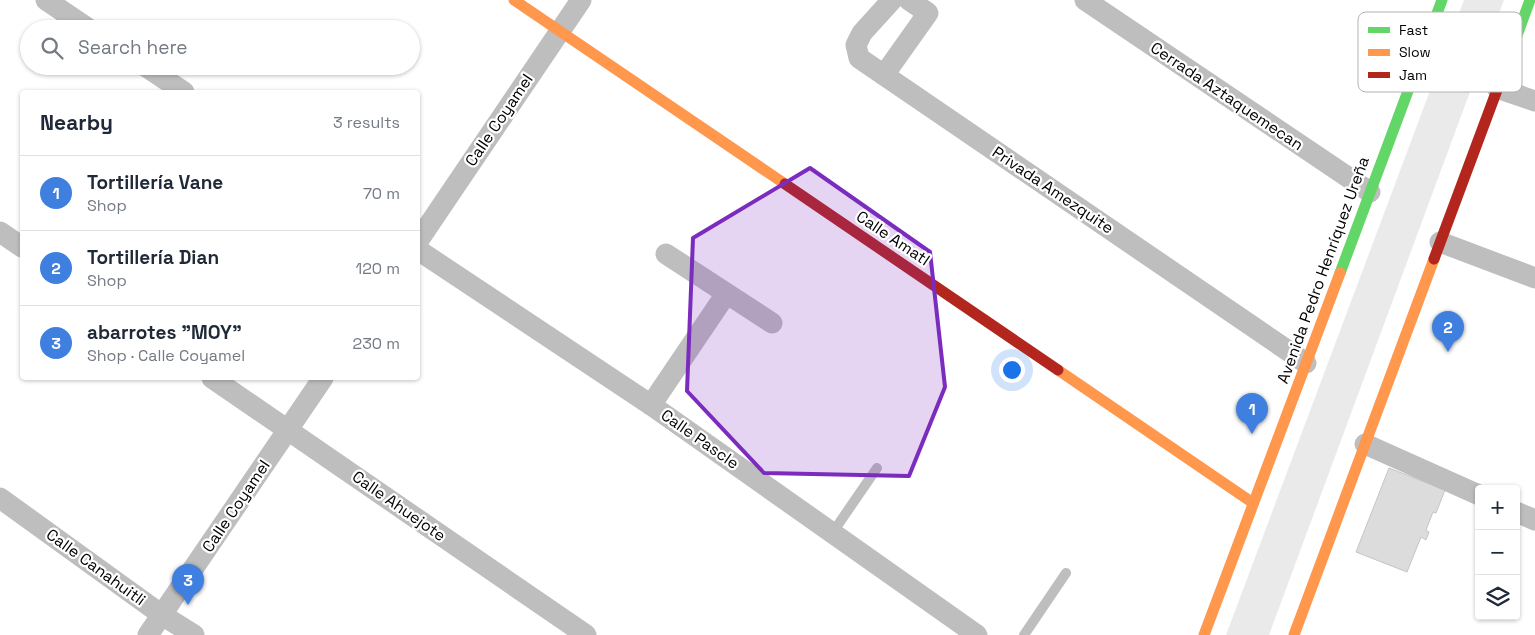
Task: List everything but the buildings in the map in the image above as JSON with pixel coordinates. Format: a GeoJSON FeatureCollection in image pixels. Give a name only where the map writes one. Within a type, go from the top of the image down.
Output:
{"type":"FeatureCollection","features":[{"type":"Feature","properties":{"kind":"main road","name":"Calle Amatl"},"geometry":{"type":"LineString","coordinates":[[514,0],[1253,503]]}},
{"type":"Feature","properties":{"kind":"main road","name":"Avenida Pedro Henríquez Ureña"},"geometry":{"type":"LineString","coordinates":[[1437,12],[1441,0]]}},
{"type":"Feature","properties":{"kind":"main road"},"geometry":{"type":"LineString","coordinates":[[1522,21],[1530,0]]}},
{"type":"Feature","properties":{"kind":"main road","name":"Avenida Pedro Henríquez Ureña"},"geometry":{"type":"LineString","coordinates":[[1204,635],[1407,92]]}},
{"type":"Feature","properties":{"kind":"main road"},"geometry":{"type":"LineString","coordinates":[[1294,635],[1496,92]]}},
{"type":"Feature","properties":{"kind":"street"},"geometry":{"type":"LineString","coordinates":[[46,0],[76,20]]}},
{"type":"Feature","properties":{"kind":"street","name":"Calle Coyamel"},"geometry":{"type":"LineString","coordinates":[[420,239],[558,31],[581,0]]}},
{"type":"Feature","properties":{"kind":"street","name":"Privada Amezquite"},"geometry":{"type":"LineString","coordinates":[[892,0],[862,33],[856,45],[859,58],[1306,363]]}},
{"type":"Feature","properties":{"kind":"street"},"geometry":{"type":"LineString","coordinates":[[884,75],[928,13],[909,0]]}},
{"type":"Feature","properties":{"kind":"street","name":"Cerrada Aztaquemecan"},"geometry":{"type":"LineString","coordinates":[[1085,0],[1370,192]]}},
{"type":"Feature","properties":{"kind":"street"},"geometry":{"type":"LineString","coordinates":[[158,75],[181,90]]}},
{"type":"Feature","properties":{"kind":"street"},"geometry":{"type":"LineString","coordinates":[[1509,92],[1535,101]]}},
{"type":"Feature","properties":{"kind":"street"},"geometry":{"type":"LineString","coordinates":[[0,232],[20,246]]}},
{"type":"Feature","properties":{"kind":"street"},"geometry":{"type":"LineString","coordinates":[[1440,242],[1535,278]]}},
{"type":"Feature","properties":{"kind":"street","name":"Calle Pascle"},"geometry":{"type":"LineString","coordinates":[[420,251],[651,404],[978,635]]}},
{"type":"Feature","properties":{"kind":"street"},"geometry":{"type":"LineString","coordinates":[[666,254],[772,323]]}},
{"type":"Feature","properties":{"kind":"street"},"geometry":{"type":"LineString","coordinates":[[651,404],[726,294]]}},
{"type":"Feature","properties":{"kind":"street","name":"Calle Ahuejote"},"geometry":{"type":"LineString","coordinates":[[215,380],[586,635]]}},
{"type":"Feature","properties":{"kind":"street","name":"Calle Coyamel"},"geometry":{"type":"LineString","coordinates":[[148,635],[323,380]]}},
{"type":"Feature","properties":{"kind":"street"},"geometry":{"type":"LineString","coordinates":[[1365,444],[1475,493]]}},
{"type":"Feature","properties":{"kind":"street","name":"Calle Canahuitli"},"geometry":{"type":"LineString","coordinates":[[0,498],[162,615],[194,635]]}},
{"type":"Feature","properties":{"kind":"street"},"geometry":{"type":"LineString","coordinates":[[1520,514],[1535,520]]}},
{"type":"Feature","properties":{"kind":"lane"},"geometry":{"type":"LineString","coordinates":[[833,532],[878,468]]}},
{"type":"Feature","properties":{"kind":"lane"},"geometry":{"type":"LineString","coordinates":[[1024,635],[1066,573]]}},
{"type":"Feature","properties":{"kind":"highlighted area"},"geometry":{"type":"Polygon","coordinates":[[[810,168],[930,252],[945,387],[909,476],[764,473],[687,391],[693,238],[810,168]]]}},
{"type":"Feature","properties":{"kind":"shaded area"},"geometry":{"type":"Polygon","coordinates":[[[1464,0],[1504,0],[1500,12],[1460,12],[1464,0]]]}},
{"type":"Feature","properties":{"kind":"shaded area"},"geometry":{"type":"Polygon","coordinates":[[[1430,92],[1470,92],[1269,635],[1226,635],[1430,92]]]}},
{"type":"Feature","properties":{"kind":"traffic: fast"},"geometry":{"type":"LineString","coordinates":[[1438,12],[1442,0]]}},
{"type":"Feature","properties":{"kind":"traffic: fast"},"geometry":{"type":"LineString","coordinates":[[1522,22],[1530,0]]}},
{"type":"Feature","properties":{"kind":"traffic: fast"},"geometry":{"type":"LineString","coordinates":[[1340,273],[1408,92]]}},
{"type":"Feature","properties":{"kind":"traffic: slow"},"geometry":{"type":"LineString","coordinates":[[514,0],[785,184]]}},
{"type":"Feature","properties":{"kind":"traffic: slow"},"geometry":{"type":"LineString","coordinates":[[1294,635],[1434,259]]}},
{"type":"Feature","properties":{"kind":"traffic: slow"},"geometry":{"type":"LineString","coordinates":[[1204,635],[1340,273]]}},
{"type":"Feature","properties":{"kind":"traffic: slow"},"geometry":{"type":"LineString","coordinates":[[1058,370],[1253,503]]}},
{"type":"Feature","properties":{"kind":"traffic: jam"},"geometry":{"type":"LineString","coordinates":[[1434,259],[1496,92]]}},
{"type":"Feature","properties":{"kind":"traffic: jam"},"geometry":{"type":"LineString","coordinates":[[785,184],[1058,370]]}},
{"type":"Feature","properties":{"kind":"place","name":"Tortillería Dian"},"geometry":{"type":"Point","coordinates":[1448,352]}},
{"type":"Feature","properties":{"kind":"place","name":"Tortillería Vane"},"geometry":{"type":"Point","coordinates":[1252,434]}},
{"type":"Feature","properties":{"kind":"place","name":"abarrotes \"MOY\""},"geometry":{"type":"Point","coordinates":[188,605]}}]}
